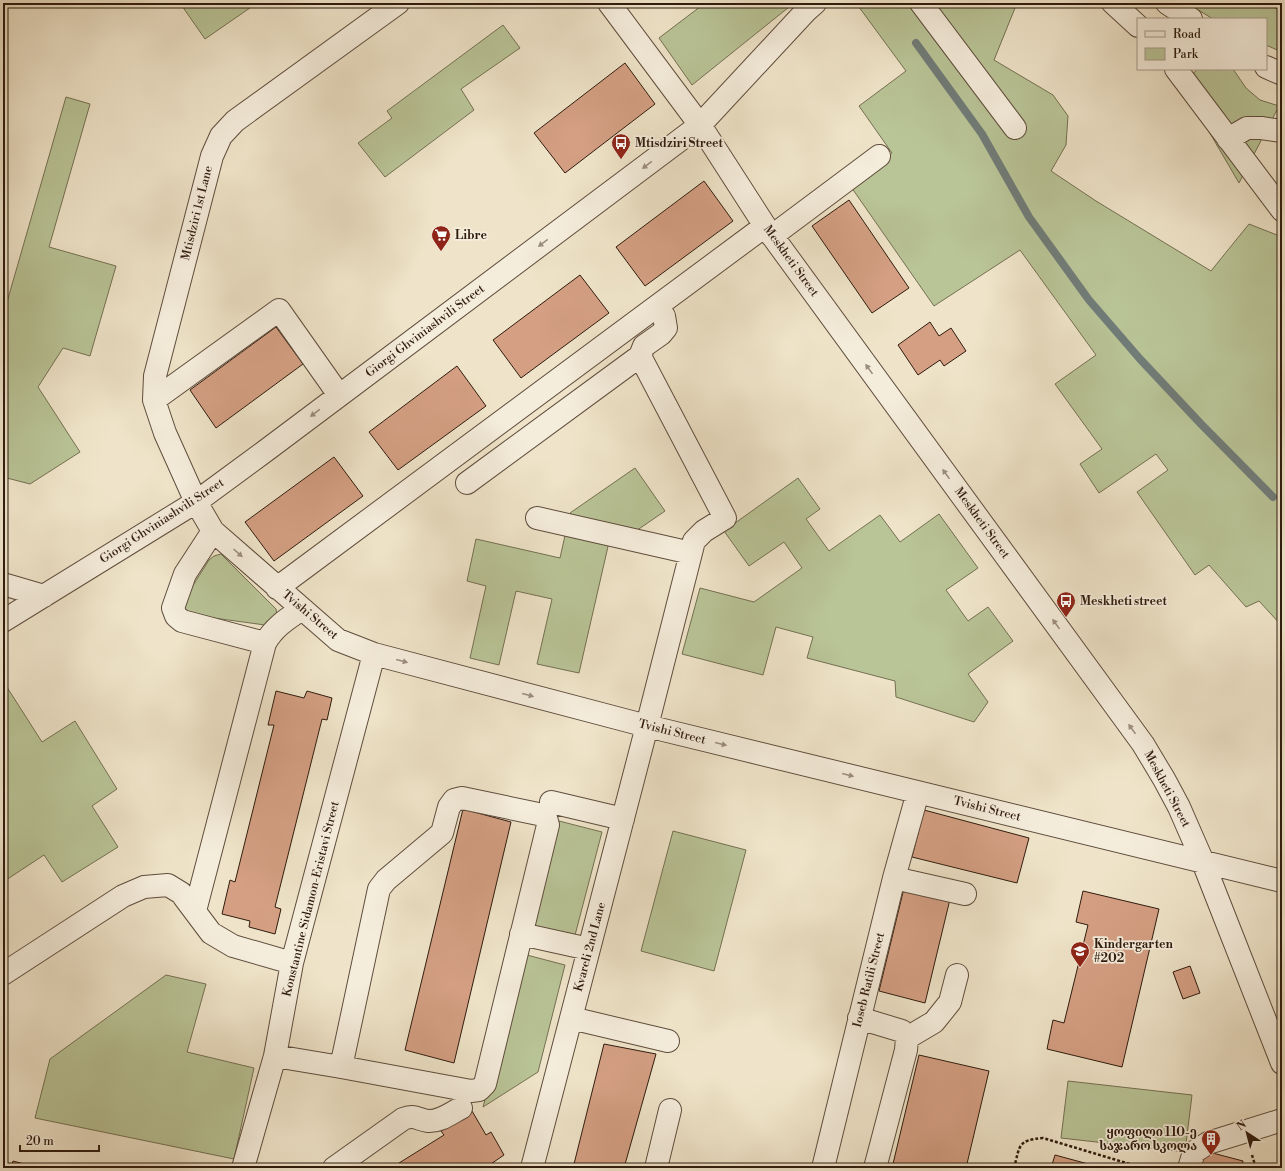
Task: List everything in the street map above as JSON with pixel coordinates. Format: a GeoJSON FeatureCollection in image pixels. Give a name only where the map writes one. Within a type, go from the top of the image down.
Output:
{"type":"FeatureCollection","features":[{"type":"Feature","properties":{"kind":"street","name":"Mtisdziri 1st Lane"},"geometry":{"type":"LineString","coordinates":[[196,502],[165,433],[154,400],[155,376],[212,156],[221,136],[235,121],[398,3]]}},
{"type":"Feature","properties":{"kind":"street"},"geometry":{"type":"LineString","coordinates":[[609,3],[700,125]]}},
{"type":"Feature","properties":{"kind":"street","name":"Giorgi Ghviniashvili Street"},"geometry":{"type":"LineString","coordinates":[[3,621],[196,502],[700,125],[815,3]]}},
{"type":"Feature","properties":{"kind":"street"},"geometry":{"type":"LineString","coordinates":[[921,3],[1015,128]]}},
{"type":"Feature","properties":{"kind":"street"},"geometry":{"type":"LineString","coordinates":[[1113,3],[1137,25]]}},
{"type":"Feature","properties":{"kind":"street"},"geometry":{"type":"LineString","coordinates":[[1167,3],[1190,18]]}},
{"type":"Feature","properties":{"kind":"street"},"geometry":{"type":"LineString","coordinates":[[1267,67],[1282,74]]}},
{"type":"Feature","properties":{"kind":"street"},"geometry":{"type":"LineString","coordinates":[[1177,70],[1282,210]]}},
{"type":"Feature","properties":{"kind":"street","name":"Meskheti Street"},"geometry":{"type":"LineString","coordinates":[[700,125],[768,231],[1144,744],[1179,807],[1203,862],[1282,1063]]}},
{"type":"Feature","properties":{"kind":"street"},"geometry":{"type":"LineString","coordinates":[[1228,139],[1247,128],[1282,131]]}},
{"type":"Feature","properties":{"kind":"street"},"geometry":{"type":"LineString","coordinates":[[277,588],[657,307],[878,156]]}},
{"type":"Feature","properties":{"kind":"street"},"geometry":{"type":"LineString","coordinates":[[468,483],[640,356],[644,346],[661,334],[666,328],[664,316],[657,307]]}},
{"type":"Feature","properties":{"kind":"street"},"geometry":{"type":"LineString","coordinates":[[154,400],[279,310],[339,396]]}},
{"type":"Feature","properties":{"kind":"street","name":"Kvareli 2nd Lane"},"geometry":{"type":"LineString","coordinates":[[532,1168],[624,819],[694,541],[704,530],[725,518],[640,356]]}},
{"type":"Feature","properties":{"kind":"street","name":"Tvishi Street"},"geometry":{"type":"LineString","coordinates":[[196,502],[213,531],[277,588],[338,640],[374,654],[647,726],[1203,862]]}},
{"type":"Feature","properties":{"kind":"street"},"geometry":{"type":"LineString","coordinates":[[537,518],[691,553]]}},
{"type":"Feature","properties":{"kind":"street"},"geometry":{"type":"LineString","coordinates":[[213,531],[185,574],[173,608],[176,616],[182,621],[265,643]]}},
{"type":"Feature","properties":{"kind":"street"},"geometry":{"type":"LineString","coordinates":[[3,584],[44,596]]}},
{"type":"Feature","properties":{"kind":"street"},"geometry":{"type":"LineString","coordinates":[[194,911],[265,643],[270,634],[282,622],[302,609]]}},
{"type":"Feature","properties":{"kind":"street","name":"Konstantine Sidamon-Eristavi Street"},"geometry":{"type":"LineString","coordinates":[[243,1168],[275,1056],[292,963],[374,654]]}},
{"type":"Feature","properties":{"kind":"street","name":"Ioseb Ratili Street"},"geometry":{"type":"LineString","coordinates":[[823,1168],[894,878],[918,792]]}},
{"type":"Feature","properties":{"kind":"street"},"geometry":{"type":"LineString","coordinates":[[275,1056],[471,1091],[479,1090],[485,1084],[548,825],[546,818],[542,814],[462,798],[454,800],[450,806],[442,833],[386,880],[379,889],[341,1067]]}},
{"type":"Feature","properties":{"kind":"street"},"geometry":{"type":"LineString","coordinates":[[551,802],[624,819]]}},
{"type":"Feature","properties":{"kind":"street"},"geometry":{"type":"LineString","coordinates":[[1203,862],[1282,881]]}},
{"type":"Feature","properties":{"kind":"street"},"geometry":{"type":"LineString","coordinates":[[894,878],[965,894]]}},
{"type":"Feature","properties":{"kind":"street"},"geometry":{"type":"LineString","coordinates":[[3,974],[123,896],[144,887],[168,885],[181,893],[211,933],[232,946],[292,963]]}},
{"type":"Feature","properties":{"kind":"street"},"geometry":{"type":"LineString","coordinates":[[521,934],[589,949]]}},
{"type":"Feature","properties":{"kind":"street"},"geometry":{"type":"LineString","coordinates":[[907,1038],[934,1022],[950,1002],[957,974]]}},
{"type":"Feature","properties":{"kind":"street"},"geometry":{"type":"LineString","coordinates":[[571,1018],[668,1041]]}},
{"type":"Feature","properties":{"kind":"street"},"geometry":{"type":"LineString","coordinates":[[859,1018],[902,1031],[907,1038],[906,1050],[875,1168]]}},
{"type":"Feature","properties":{"kind":"street"},"geometry":{"type":"LineString","coordinates":[[334,1168],[409,1116],[433,1121],[441,1119],[461,1108]]}},
{"type":"Feature","properties":{"kind":"street"},"geometry":{"type":"LineString","coordinates":[[656,1168],[670,1110]]}},
{"type":"Feature","properties":{"kind":"street"},"geometry":{"type":"LineString","coordinates":[[1189,1168],[1194,1152],[1208,1143],[1282,1120]]}},
{"type":"Feature","properties":{"kind":"path"},"geometry":{"type":"LineString","coordinates":[[1014,1168],[1020,1146],[1029,1139],[1043,1138],[1143,1168]]}},
{"type":"Feature","properties":{"kind":"green space"},"geometry":{"type":"Polygon","coordinates":[[[180,3],[257,3],[205,39],[180,3]]]}},
{"type":"Feature","properties":{"kind":"green space"},"geometry":{"type":"Polygon","coordinates":[[[705,3],[794,3],[692,85],[659,38],[705,3]]]}},
{"type":"Feature","properties":{"kind":"green space"},"geometry":{"type":"Polygon","coordinates":[[[856,3],[1017,3],[994,60],[1053,95],[1068,116],[1066,145],[1051,171],[1096,201],[1211,271],[1249,224],[1282,237],[1282,626],[1259,601],[1246,607],[1209,565],[1195,575],[1137,492],[1168,470],[1156,454],[1099,493],[1080,464],[1102,449],[1055,384],[1096,355],[1020,250],[934,306],[849,184],[892,153],[859,106],[906,71],[856,3]]]}},
{"type":"Feature","properties":{"kind":"green space"},"geometry":{"type":"Polygon","coordinates":[[[1187,3],[1268,3],[1282,12],[1282,52],[1267,45],[1267,18],[1211,18],[1187,3]]]}},
{"type":"Feature","properties":{"kind":"green space"},"geometry":{"type":"Polygon","coordinates":[[[503,25],[520,48],[461,89],[474,110],[385,177],[358,143],[392,118],[387,111],[503,25]]]}},
{"type":"Feature","properties":{"kind":"green space"},"geometry":{"type":"Polygon","coordinates":[[[1196,70],[1234,70],[1246,88],[1260,100],[1279,106],[1239,183],[1183,87],[1196,70]]]}},
{"type":"Feature","properties":{"kind":"green space"},"geometry":{"type":"Polygon","coordinates":[[[66,97],[90,104],[49,247],[116,266],[90,356],[63,348],[38,387],[80,452],[30,484],[3,477],[3,434],[5,426],[3,425],[3,308],[5,309],[66,97]]]}},
{"type":"Feature","properties":{"kind":"green space"},"geometry":{"type":"Polygon","coordinates":[[[635,468],[665,511],[633,533],[612,529],[579,673],[537,664],[552,599],[516,591],[499,665],[470,658],[486,586],[467,581],[476,539],[560,558],[570,513],[635,468]]]}},
{"type":"Feature","properties":{"kind":"green space"},"geometry":{"type":"Polygon","coordinates":[[[798,478],[820,509],[806,519],[829,551],[880,515],[900,542],[939,514],[978,568],[946,590],[968,621],[988,607],[1013,641],[968,674],[988,702],[974,722],[896,697],[895,681],[807,658],[813,637],[776,627],[763,675],[682,654],[700,588],[754,602],[802,568],[784,542],[749,566],[724,531],[798,478]]]}},
{"type":"Feature","properties":{"kind":"green space"},"geometry":{"type":"Polygon","coordinates":[[[221,554],[276,609],[277,615],[265,625],[192,615],[180,606],[209,560],[214,556],[221,554]]]}},
{"type":"Feature","properties":{"kind":"green space"},"geometry":{"type":"Polygon","coordinates":[[[3,681],[42,742],[75,721],[117,789],[92,806],[118,847],[62,882],[44,855],[3,882],[3,681]]]}},
{"type":"Feature","properties":{"kind":"green space"},"geometry":{"type":"Polygon","coordinates":[[[559,821],[602,832],[574,939],[532,928],[559,821]]]}},
{"type":"Feature","properties":{"kind":"green space"},"geometry":{"type":"Polygon","coordinates":[[[673,831],[746,850],[714,971],[641,951],[673,831]]]}},
{"type":"Feature","properties":{"kind":"green space"},"geometry":{"type":"Polygon","coordinates":[[[523,954],[565,965],[538,1072],[483,1107],[523,954]]]}},
{"type":"Feature","properties":{"kind":"green space"},"geometry":{"type":"Polygon","coordinates":[[[166,975],[206,984],[187,1052],[254,1068],[234,1159],[35,1118],[50,1059],[166,975]]]}},
{"type":"Feature","properties":{"kind":"green space"},"geometry":{"type":"Polygon","coordinates":[[[1068,1081],[1192,1095],[1185,1152],[1061,1138],[1068,1081]]]}},
{"type":"Feature","properties":{"kind":"building"},"geometry":{"type":"Polygon","coordinates":[[[625,63],[655,104],[565,173],[534,133],[625,63]]]}},
{"type":"Feature","properties":{"kind":"building"},"geometry":{"type":"Polygon","coordinates":[[[704,181],[733,221],[645,286],[616,247],[704,181]]]}},
{"type":"Feature","properties":{"kind":"building"},"geometry":{"type":"Polygon","coordinates":[[[849,200],[909,288],[872,313],[812,226],[849,200]]]}},
{"type":"Feature","properties":{"kind":"building"},"geometry":{"type":"Polygon","coordinates":[[[580,275],[609,313],[521,378],[493,340],[580,275]]]}},
{"type":"Feature","properties":{"kind":"building"},"geometry":{"type":"Polygon","coordinates":[[[930,322],[939,336],[951,328],[966,351],[944,366],[940,360],[918,375],[898,345],[930,322]]]}},
{"type":"Feature","properties":{"kind":"building"},"geometry":{"type":"Polygon","coordinates":[[[276,327],[303,364],[216,428],[190,390],[276,327]]]}},
{"type":"Feature","properties":{"kind":"building"},"geometry":{"type":"Polygon","coordinates":[[[457,366],[486,406],[398,470],[369,432],[457,366]]]}},
{"type":"Feature","properties":{"kind":"building"},"geometry":{"type":"Polygon","coordinates":[[[334,457],[363,496],[274,561],[245,522],[334,457]]]}},
{"type":"Feature","properties":{"kind":"building"},"geometry":{"type":"Polygon","coordinates":[[[276,691],[304,698],[307,691],[332,698],[327,720],[322,719],[275,907],[281,909],[275,934],[249,927],[250,921],[222,914],[230,880],[235,882],[274,725],[268,725],[276,691]]]}},
{"type":"Feature","properties":{"kind":"building"},"geometry":{"type":"Polygon","coordinates":[[[463,809],[511,822],[454,1063],[405,1050],[463,809]]]}},
{"type":"Feature","properties":{"kind":"building"},"geometry":{"type":"Polygon","coordinates":[[[924,810],[1029,838],[1017,883],[912,857],[924,810]]]}},
{"type":"Feature","properties":{"kind":"building"},"geometry":{"type":"Polygon","coordinates":[[[905,884],[951,895],[925,1003],[879,991],[905,884]]]}},
{"type":"Feature","properties":{"kind":"building"},"geometry":{"type":"Polygon","coordinates":[[[1083,891],[1159,909],[1122,1067],[1047,1049],[1053,1020],[1064,1023],[1088,925],[1076,922],[1083,891]]]}},
{"type":"Feature","properties":{"kind":"building"},"geometry":{"type":"Polygon","coordinates":[[[1190,966],[1200,993],[1183,999],[1173,972],[1190,966]]]}},
{"type":"Feature","properties":{"kind":"building"},"geometry":{"type":"Polygon","coordinates":[[[604,1044],[656,1054],[624,1168],[573,1168],[604,1044]]]}},
{"type":"Feature","properties":{"kind":"building"},"geometry":{"type":"Polygon","coordinates":[[[919,1055],[989,1071],[966,1168],[892,1168],[919,1055]]]}},
{"type":"Feature","properties":{"kind":"building"},"geometry":{"type":"Polygon","coordinates":[[[472,1111],[486,1135],[491,1132],[504,1155],[485,1168],[391,1168],[444,1135],[441,1131],[472,1111]]]}},
{"type":"Feature","properties":{"kind":"building","name":"ყოფილი 110-ე საჯარო სკოლა"},"geometry":{"type":"Polygon","coordinates":[[[1201,1150],[1243,1161],[1242,1168],[1197,1168],[1201,1150]]]}},
{"type":"Feature","properties":{"kind":"building"},"geometry":{"type":"Polygon","coordinates":[[[1055,1155],[1103,1168],[1051,1168],[1055,1155]]]}},
{"type":"Feature","properties":{"kind":"building"},"geometry":{"type":"Polygon","coordinates":[[[13,1161],[39,1168],[11,1168],[13,1161]]]}},
{"type":"Feature","properties":{"kind":"waterway"},"geometry":{"type":"LineString","coordinates":[[916,43],[982,134],[1029,217],[1089,300],[1140,359],[1273,497]]}},
{"type":"Feature","properties":{"kind":"place","name":"Mtisdziri Street"},"geometry":{"type":"Point","coordinates":[621,160]}},
{"type":"Feature","properties":{"kind":"place","name":"Libre"},"geometry":{"type":"Point","coordinates":[441,252]}},
{"type":"Feature","properties":{"kind":"place","name":"Meskheti street"},"geometry":{"type":"Point","coordinates":[1066,618]}},
{"type":"Feature","properties":{"kind":"place","name":"Kindergarten #202"},"geometry":{"type":"Point","coordinates":[1080,968]}},
{"type":"Feature","properties":{"kind":"place","name":"ყოფილი 110-ე საჯარო სკოლა"},"geometry":{"type":"Point","coordinates":[1211,1156]}}]}
